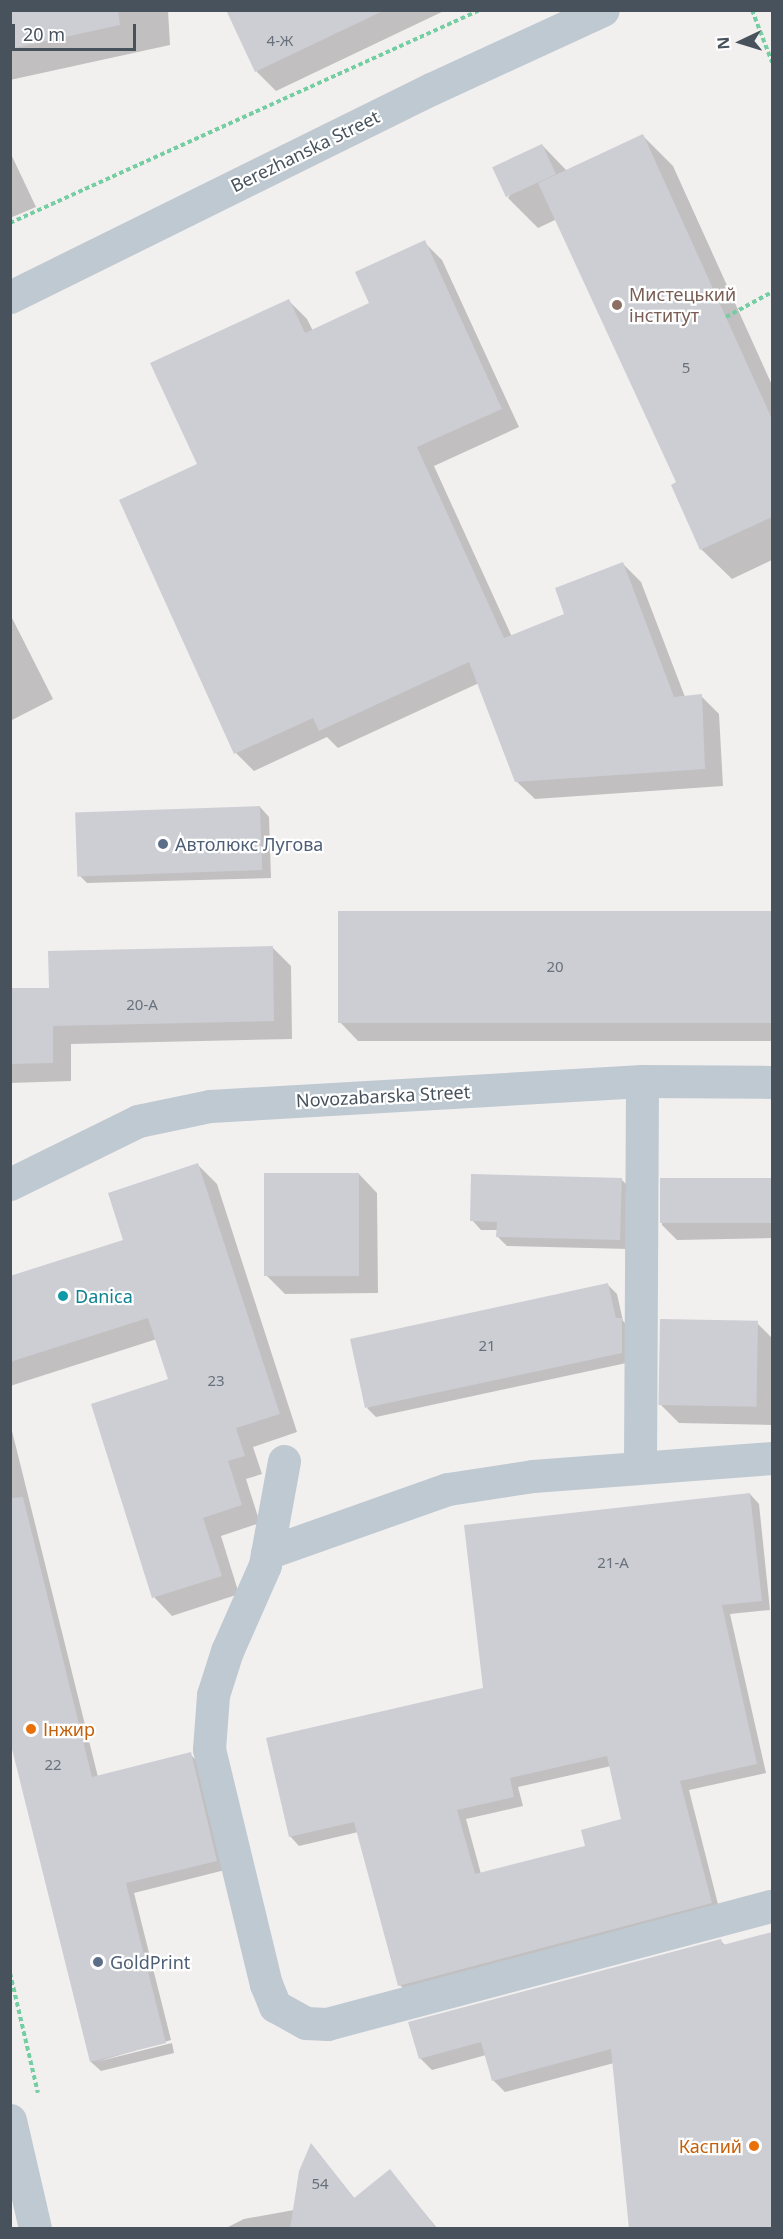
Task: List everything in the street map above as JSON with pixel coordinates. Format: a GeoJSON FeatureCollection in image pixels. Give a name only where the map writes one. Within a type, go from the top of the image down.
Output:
{"type":"FeatureCollection","features":[{"type":"Feature","properties":{"kind":"street","name":"Berezhanska Street"},"geometry":{"type":"LineString","coordinates":[[10,297],[431,89],[603,10]]}},
{"type":"Feature","properties":{"kind":"street","name":"Novozabarska Street"},"geometry":{"type":"LineString","coordinates":[[10,1184],[138,1121],[210,1106],[642,1081],[772,1082]]}},
{"type":"Feature","properties":{"kind":"street"},"geometry":{"type":"LineString","coordinates":[[640,1466],[642,1081]]}},
{"type":"Feature","properties":{"kind":"street"},"geometry":{"type":"LineString","coordinates":[[267,1553],[448,1489],[533,1476],[640,1466],[772,1458]]}},
{"type":"Feature","properties":{"kind":"street"},"geometry":{"type":"LineString","coordinates":[[284,1461],[267,1553],[213,1695],[209,1749],[266,1984],[275,2006],[289,2017],[306,2023],[327,2024],[772,1906]]}},
{"type":"Feature","properties":{"kind":"street"},"geometry":{"type":"LineString","coordinates":[[10,2120],[35,2229]]}},
{"type":"Feature","properties":{"kind":"path"},"geometry":{"type":"LineString","coordinates":[[10,223],[480,10]]}},
{"type":"Feature","properties":{"kind":"path"},"geometry":{"type":"LineString","coordinates":[[752,10],[772,62]]}},
{"type":"Feature","properties":{"kind":"path"},"geometry":{"type":"LineString","coordinates":[[726,317],[772,292]]}},
{"type":"Feature","properties":{"kind":"building"},"geometry":{"type":"Polygon","coordinates":[[[10,10],[118,10],[120,25],[10,49],[10,10]]]}},
{"type":"Feature","properties":{"kind":"building"},"geometry":{"type":"Polygon","coordinates":[[[226,10],[385,10],[255,72],[226,10]]]}},
{"type":"Feature","properties":{"kind":"building"},"geometry":{"type":"Polygon","coordinates":[[[643,134],[772,419],[772,517],[700,550],[671,485],[676,482],[538,183],[643,134]]]}},
{"type":"Feature","properties":{"kind":"building"},"geometry":{"type":"Polygon","coordinates":[[[542,144],[556,174],[506,197],[492,167],[542,144]]]}},
{"type":"Feature","properties":{"kind":"building"},"geometry":{"type":"Polygon","coordinates":[[[425,240],[502,409],[417,447],[504,638],[564,614],[555,588],[623,562],[674,697],[702,694],[705,769],[515,782],[469,662],[319,731],[313,718],[234,754],[119,500],[197,464],[150,363],[289,299],[305,333],[369,303],[355,272],[425,240]]]}},
{"type":"Feature","properties":{"kind":"building"},"geometry":{"type":"Polygon","coordinates":[[[260,806],[262,870],[77,876],[75,812],[260,806]]]}},
{"type":"Feature","properties":{"kind":"building"},"geometry":{"type":"Polygon","coordinates":[[[338,911],[772,911],[772,1023],[338,1023],[338,911]]]}},
{"type":"Feature","properties":{"kind":"building"},"geometry":{"type":"Polygon","coordinates":[[[273,946],[274,1021],[53,1026],[53,1063],[10,1064],[10,988],[49,988],[48,951],[273,946]]]}},
{"type":"Feature","properties":{"kind":"building"},"geometry":{"type":"Polygon","coordinates":[[[198,1163],[280,1414],[236,1428],[245,1456],[228,1461],[242,1505],[203,1518],[222,1576],[152,1598],[91,1404],[168,1379],[148,1318],[10,1362],[10,1276],[123,1240],[108,1193],[198,1163]]]}},
{"type":"Feature","properties":{"kind":"building"},"geometry":{"type":"Polygon","coordinates":[[[264,1173],[359,1173],[359,1276],[264,1276],[264,1173]]]}},
{"type":"Feature","properties":{"kind":"building"},"geometry":{"type":"Polygon","coordinates":[[[471,1174],[622,1178],[620,1240],[496,1237],[497,1222],[470,1221],[471,1174]]]}},
{"type":"Feature","properties":{"kind":"building"},"geometry":{"type":"Polygon","coordinates":[[[660,1178],[772,1178],[772,1223],[660,1223],[660,1178]]]}},
{"type":"Feature","properties":{"kind":"building"},"geometry":{"type":"Polygon","coordinates":[[[608,1283],[616,1318],[622,1318],[622,1353],[365,1408],[350,1339],[608,1283]]]}},
{"type":"Feature","properties":{"kind":"building"},"geometry":{"type":"Polygon","coordinates":[[[660,1319],[758,1321],[756,1407],[658,1405],[660,1319]]]}},
{"type":"Feature","properties":{"kind":"building"},"geometry":{"type":"Polygon","coordinates":[[[750,1493],[762,1601],[722,1605],[757,1764],[680,1781],[712,1903],[398,1986],[354,1822],[289,1837],[266,1738],[483,1688],[464,1525],[750,1493]],[[607,1756],[510,1778],[514,1797],[457,1810],[475,1874],[585,1846],[581,1830],[621,1819],[607,1756]]]}},
{"type":"Feature","properties":{"kind":"building"},"geometry":{"type":"Polygon","coordinates":[[[23,1497],[92,1777],[191,1752],[217,1861],[126,1883],[166,2043],[90,2062],[10,1741],[10,1498],[23,1497]]]}},
{"type":"Feature","properties":{"kind":"building"},"geometry":{"type":"Polygon","coordinates":[[[772,1932],[772,2229],[629,2229],[611,2049],[492,2081],[481,2042],[419,2059],[408,2022],[721,1939],[723,1945],[772,1932]]]}},
{"type":"Feature","properties":{"kind":"building"},"geometry":{"type":"Polygon","coordinates":[[[311,2143],[354,2198],[390,2169],[437,2229],[290,2229],[299,2171],[311,2143]]]}},
{"type":"Feature","properties":{"kind":"place","name":"Мистецький інститут"},"geometry":{"type":"Point","coordinates":[617,305]}},
{"type":"Feature","properties":{"kind":"place","name":"Автолюкс Лугова"},"geometry":{"type":"Point","coordinates":[163,844]}},
{"type":"Feature","properties":{"kind":"place","name":"Danica"},"geometry":{"type":"Point","coordinates":[63,1296]}},
{"type":"Feature","properties":{"kind":"place","name":"Інжир"},"geometry":{"type":"Point","coordinates":[31,1729]}},
{"type":"Feature","properties":{"kind":"place","name":"GoldPrint"},"geometry":{"type":"Point","coordinates":[98,1962]}},
{"type":"Feature","properties":{"kind":"place","name":"Каспий"},"geometry":{"type":"Point","coordinates":[754,2146]}}]}
